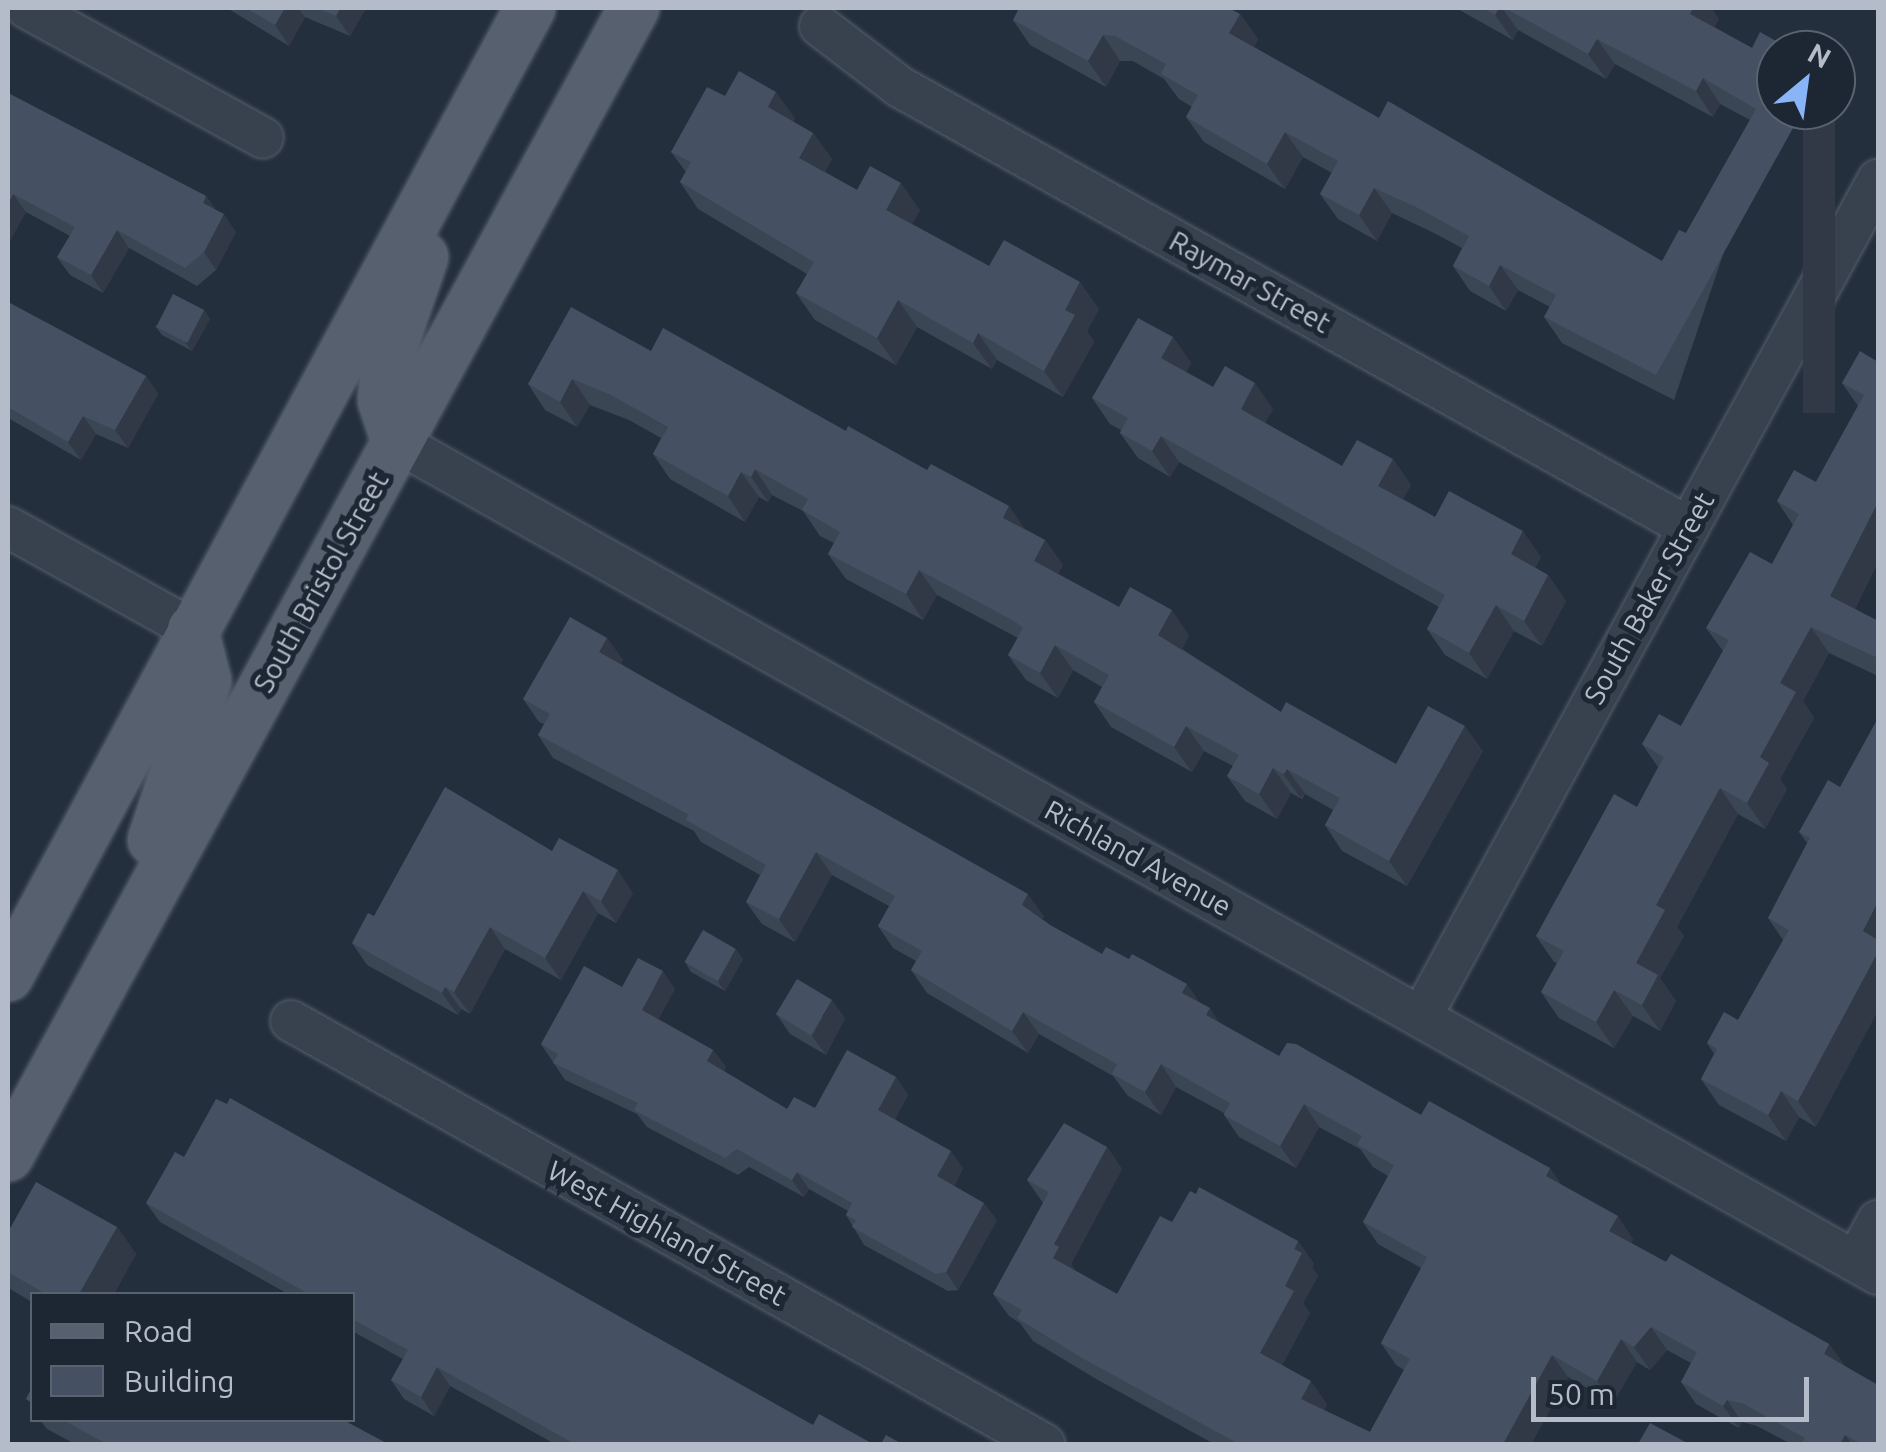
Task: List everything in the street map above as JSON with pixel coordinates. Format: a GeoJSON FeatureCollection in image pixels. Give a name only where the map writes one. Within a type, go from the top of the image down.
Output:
{"type":"FeatureCollection","features":[{"type":"Feature","properties":{"kind":"main road"},"geometry":{"type":"LineString","coordinates":[[8,976],[530,8]]}},
{"type":"Feature","properties":{"kind":"main road","name":"South Bristol Street"},"geometry":{"type":"LineString","coordinates":[[8,1156],[634,8]]}},
{"type":"Feature","properties":{"kind":"main road"},"geometry":{"type":"LineString","coordinates":[[397,442],[383,400],[387,361],[469,124]]}},
{"type":"Feature","properties":{"kind":"main road"},"geometry":{"type":"LineString","coordinates":[[113,964],[206,681],[193,630]]}},
{"type":"Feature","properties":{"kind":"street"},"geometry":{"type":"LineString","coordinates":[[28,8],[263,138]]}},
{"type":"Feature","properties":{"kind":"street","name":"Raymar Street"},"geometry":{"type":"LineString","coordinates":[[820,26],[900,87],[1688,526]]}},
{"type":"Feature","properties":{"kind":"street","name":"South Baker Street"},"geometry":{"type":"LineString","coordinates":[[1422,1017],[1878,180]]}},
{"type":"Feature","properties":{"kind":"street","name":"Richland Avenue"},"geometry":{"type":"LineString","coordinates":[[397,442],[1867,1268]]}},
{"type":"Feature","properties":{"kind":"street"},"geometry":{"type":"LineString","coordinates":[[8,526],[193,630]]}},
{"type":"Feature","properties":{"kind":"street","name":"West Highland Street"},"geometry":{"type":"LineString","coordinates":[[290,1021],[1044,1444]]}},
{"type":"Feature","properties":{"kind":"street"},"geometry":{"type":"LineString","coordinates":[[1867,1268],[1878,1221]]}},
{"type":"Feature","properties":{"kind":"building"},"geometry":{"type":"Polygon","coordinates":[[[246,8],[285,8],[275,25],[246,8]]]}},
{"type":"Feature","properties":{"kind":"building"},"geometry":{"type":"Polygon","coordinates":[[[317,8],[340,8],[336,16],[317,8]]]}},
{"type":"Feature","properties":{"kind":"building"},"geometry":{"type":"Polygon","coordinates":[[[1019,8],[1229,8],[1240,14],[1229,33],[1379,118],[1388,101],[1662,261],[1679,230],[1686,233],[1756,109],[1756,130],[1792,130],[1656,375],[1544,317],[1556,295],[1500,265],[1489,286],[1453,266],[1469,236],[1416,207],[1374,188],[1359,215],[1320,194],[1338,161],[1285,132],[1267,164],[1186,117],[1198,95],[1161,74],[1166,64],[1115,36],[1103,35],[1088,61],[1013,20],[1019,8]]]}},
{"type":"Feature","properties":{"kind":"building"},"geometry":{"type":"Polygon","coordinates":[[[1505,8],[1693,8],[1690,14],[1752,48],[1756,40],[1756,109],[1703,78],[1696,91],[1597,39],[1588,54],[1505,8]]]}},
{"type":"Feature","properties":{"kind":"building"},"geometry":{"type":"Polygon","coordinates":[[[739,71],[776,92],[768,107],[813,133],[799,158],[857,190],[870,166],[901,183],[886,210],[989,266],[1004,240],[1080,282],[1065,310],[1075,315],[1044,371],[978,333],[973,343],[898,300],[877,338],[796,293],[814,262],[680,182],[691,162],[671,152],[707,87],[725,96],[739,71]]]}},
{"type":"Feature","properties":{"kind":"building"},"geometry":{"type":"Polygon","coordinates":[[[8,93],[206,196],[203,203],[224,214],[204,252],[185,268],[117,230],[91,275],[57,257],[75,227],[13,194],[8,204],[8,93]]]}},
{"type":"Feature","properties":{"kind":"building"},"geometry":{"type":"Polygon","coordinates":[[[173,294],[204,310],[187,343],[156,327],[173,294]]]}},
{"type":"Feature","properties":{"kind":"building"},"geometry":{"type":"Polygon","coordinates":[[[8,302],[146,376],[115,430],[83,416],[68,442],[8,407],[8,302]]]}},
{"type":"Feature","properties":{"kind":"building"},"geometry":{"type":"Polygon","coordinates":[[[571,307],[651,351],[663,328],[846,431],[848,426],[927,470],[931,464],[1009,506],[1003,518],[1045,540],[1034,561],[1119,607],[1130,587],[1172,610],[1158,635],[1281,712],[1286,702],[1396,764],[1428,706],[1465,726],[1389,861],[1325,825],[1340,798],[1287,769],[1284,774],[1273,768],[1259,794],[1227,776],[1239,755],[1186,726],[1174,747],[1094,702],[1109,675],[1055,645],[1040,673],[1008,655],[1023,628],[1014,621],[919,570],[906,594],[828,554],[840,532],[802,510],[808,499],[755,469],[751,477],[741,472],[728,496],[653,454],[668,427],[611,395],[572,379],[560,402],[528,384],[571,307]]]}},
{"type":"Feature","properties":{"kind":"building"},"geometry":{"type":"Polygon","coordinates":[[[1138,318],[1173,337],[1161,358],[1213,387],[1225,366],[1255,383],[1241,409],[1342,466],[1357,440],[1393,459],[1378,486],[1435,517],[1449,491],[1523,531],[1511,554],[1548,575],[1524,621],[1496,605],[1469,653],[1427,629],[1445,595],[1161,436],[1152,451],[1120,433],[1128,418],[1092,398],[1138,318]]]}},
{"type":"Feature","properties":{"kind":"building"},"geometry":{"type":"Polygon","coordinates":[[[1860,351],[1878,362],[1878,507],[1830,596],[1878,621],[1878,658],[1811,627],[1780,683],[1796,692],[1760,757],[1769,763],[1747,803],[1720,788],[1656,905],[1665,910],[1636,963],[1658,975],[1642,1005],[1614,990],[1596,1022],[1541,992],[1564,951],[1536,936],[1614,794],[1637,807],[1664,757],[1642,744],[1659,714],[1681,726],[1729,640],[1706,628],[1750,552],[1772,564],[1799,514],[1777,501],[1794,470],[1816,482],[1864,395],[1842,383],[1860,351]]]}},
{"type":"Feature","properties":{"kind":"building"},"geometry":{"type":"Polygon","coordinates":[[[570,617],[607,638],[599,652],[1028,894],[1022,905],[1050,925],[1102,954],[1106,947],[1129,959],[1132,954],[1187,984],[1182,993],[1210,1008],[1206,1015],[1279,1056],[1287,1043],[1296,1044],[1421,1115],[1429,1101],[1550,1168],[1546,1176],[1618,1216],[1609,1231],[1666,1262],[1671,1254],[1829,1344],[1824,1354],[1878,1385],[1878,1444],[1862,1444],[1845,1435],[1840,1444],[1801,1444],[1805,1438],[1742,1403],[1727,1400],[1723,1406],[1681,1382],[1697,1352],[1651,1327],[1634,1347],[1621,1339],[1597,1381],[1552,1355],[1503,1444],[1239,1444],[1017,1318],[1022,1310],[993,1294],[1049,1192],[1027,1180],[1064,1123],[1107,1147],[1054,1244],[1059,1247],[1053,1258],[1117,1294],[1160,1216],[1172,1222],[1190,1191],[1196,1194],[1199,1187],[1298,1241],[1294,1249],[1302,1253],[1285,1286],[1294,1291],[1260,1353],[1311,1381],[1301,1399],[1370,1432],[1410,1359],[1381,1343],[1427,1257],[1363,1222],[1394,1165],[1357,1145],[1362,1136],[1304,1104],[1280,1146],[1224,1115],[1230,1103],[1161,1064],[1145,1092],[1112,1074],[1117,1064],[1023,1012],[1012,1031],[911,970],[922,951],[878,926],[895,896],[816,852],[779,919],[746,902],[766,865],[686,820],[688,814],[538,735],[550,714],[523,699],[570,617]]]}},
{"type":"Feature","properties":{"kind":"building"},"geometry":{"type":"Polygon","coordinates":[[[1878,718],[1878,902],[1863,931],[1878,940],[1878,952],[1798,1101],[1781,1091],[1768,1115],[1701,1079],[1717,1049],[1707,1043],[1724,1012],[1738,1020],[1789,930],[1768,918],[1810,838],[1799,832],[1828,780],[1840,787],[1878,718]]]}},
{"type":"Feature","properties":{"kind":"building"},"geometry":{"type":"Polygon","coordinates":[[[445,787],[552,851],[559,838],[618,870],[601,901],[583,891],[545,958],[490,927],[454,992],[445,987],[442,993],[352,943],[368,913],[374,916],[445,787]]]}},
{"type":"Feature","properties":{"kind":"building"},"geometry":{"type":"Polygon","coordinates":[[[703,930],[736,949],[717,981],[684,962],[703,930]]]}},
{"type":"Feature","properties":{"kind":"building"},"geometry":{"type":"Polygon","coordinates":[[[638,958],[663,971],[642,1010],[713,1050],[707,1061],[787,1109],[794,1097],[815,1108],[847,1050],[896,1077],[878,1110],[951,1151],[937,1176],[984,1203],[946,1272],[936,1274],[852,1227],[856,1220],[846,1215],[852,1203],[797,1172],[792,1180],[737,1149],[725,1158],[634,1110],[638,1103],[553,1063],[558,1054],[541,1044],[584,966],[622,987],[638,958]]]}},
{"type":"Feature","properties":{"kind":"building"},"geometry":{"type":"Polygon","coordinates":[[[797,979],[832,1000],[811,1035],[776,1014],[797,979]]]}},
{"type":"Feature","properties":{"kind":"building"},"geometry":{"type":"Polygon","coordinates":[[[230,1098],[813,1425],[819,1414],[873,1444],[575,1444],[437,1367],[421,1397],[391,1380],[408,1350],[355,1321],[355,1292],[305,1292],[146,1203],[175,1152],[184,1157],[216,1099],[227,1104],[230,1098]]]}},
{"type":"Feature","properties":{"kind":"building"},"geometry":{"type":"Polygon","coordinates":[[[36,1182],[117,1227],[80,1292],[43,1292],[8,1272],[8,1232],[36,1182]]]}},
{"type":"Feature","properties":{"kind":"building"},"geometry":{"type":"Polygon","coordinates":[[[67,1422],[347,1422],[388,1444],[107,1444],[67,1422]]]}},
{"type":"Feature","properties":{"kind":"building"},"geometry":{"type":"Polygon","coordinates":[[[1650,1423],[1689,1444],[1638,1444],[1650,1423]]]}},
{"type":"Feature","properties":{"kind":"building"},"geometry":{"type":"Polygon","coordinates":[[[886,1435],[902,1444],[881,1444],[886,1435]]]}}]}
